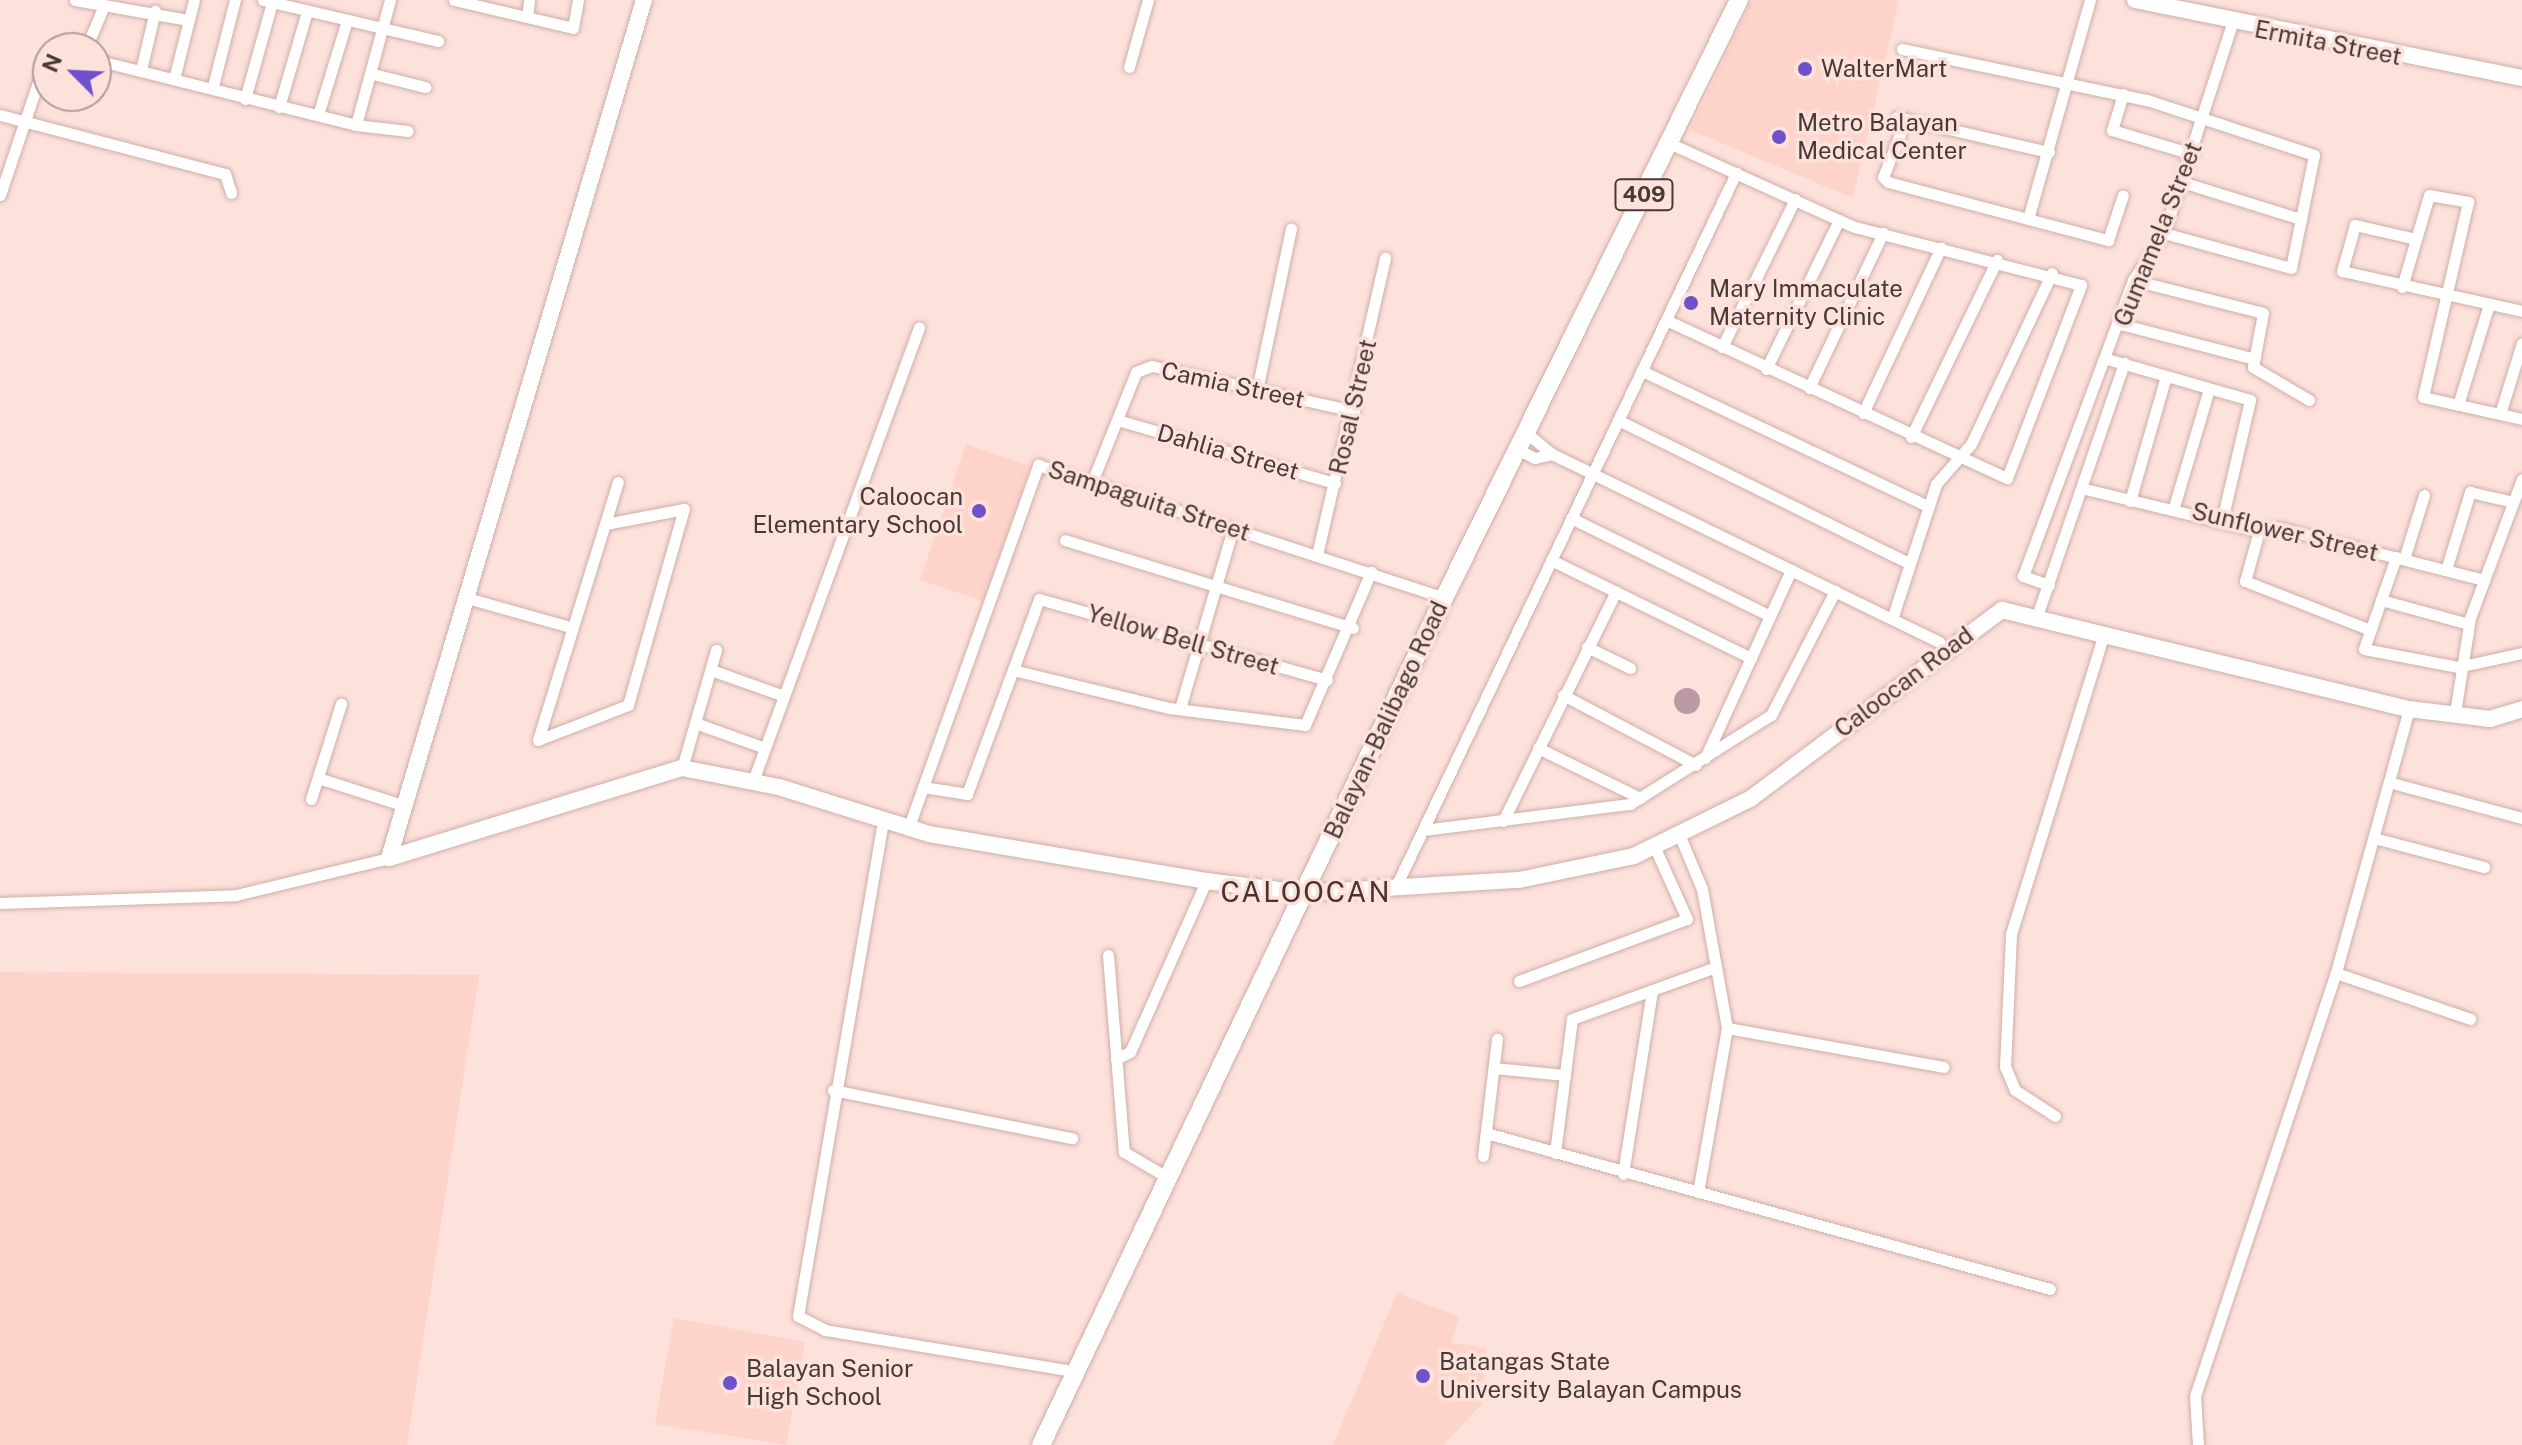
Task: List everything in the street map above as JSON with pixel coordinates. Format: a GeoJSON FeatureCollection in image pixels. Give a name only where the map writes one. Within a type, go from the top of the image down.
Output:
{"type":"FeatureCollection","features":[{"type":"Feature","properties":{"kind":"main road","name":"Balayan-Balibago Road"},"geometry":{"type":"LineString","coordinates":[[1041,1445],[1079,1372],[1167,1177],[1444,598],[1739,0]]}},
{"type":"Feature","properties":{"kind":"street"},"geometry":{"type":"LineString","coordinates":[[75,0],[155,11],[188,20]]}},
{"type":"Feature","properties":{"kind":"street"},"geometry":{"type":"LineString","coordinates":[[174,79],[194,0]]}},
{"type":"Feature","properties":{"kind":"street"},"geometry":{"type":"LineString","coordinates":[[213,86],[235,0]]}},
{"type":"Feature","properties":{"kind":"street"},"geometry":{"type":"LineString","coordinates":[[356,125],[373,74],[390,0]]}},
{"type":"Feature","properties":{"kind":"street"},"geometry":{"type":"LineString","coordinates":[[454,0],[573,28],[578,0]]}},
{"type":"Feature","properties":{"kind":"street"},"geometry":{"type":"LineString","coordinates":[[527,17],[529,0]]}},
{"type":"Feature","properties":{"kind":"street"},"geometry":{"type":"LineString","coordinates":[[389,858],[644,0]]}},
{"type":"Feature","properties":{"kind":"street"},"geometry":{"type":"LineString","coordinates":[[1129,67],[1148,0]]}},
{"type":"Feature","properties":{"kind":"street"},"geometry":{"type":"LineString","coordinates":[[2028,219],[2070,81],[2090,0]]}},
{"type":"Feature","properties":{"kind":"street","name":"Ermita Street"},"geometry":{"type":"LineString","coordinates":[[2135,0],[2232,24],[2522,78]]}},
{"type":"Feature","properties":{"kind":"street"},"geometry":{"type":"LineString","coordinates":[[245,99],[268,1],[438,41]]}},
{"type":"Feature","properties":{"kind":"street"},"geometry":{"type":"LineString","coordinates":[[95,32],[111,4]]}},
{"type":"Feature","properties":{"kind":"street"},"geometry":{"type":"LineString","coordinates":[[141,70],[155,11]]}},
{"type":"Feature","properties":{"kind":"street"},"geometry":{"type":"LineString","coordinates":[[279,107],[307,11]]}},
{"type":"Feature","properties":{"kind":"street"},"geometry":{"type":"LineString","coordinates":[[318,115],[347,20]]}},
{"type":"Feature","properties":{"kind":"street","name":"Gumamela Street"},"geometry":{"type":"LineString","coordinates":[[2049,585],[2023,576],[2107,359],[2133,280],[2164,233],[2204,120],[2232,24]]}},
{"type":"Feature","properties":{"kind":"street"},"geometry":{"type":"LineString","coordinates":[[1902,49],[2123,94],[2314,155],[2291,268],[2164,233]]}},
{"type":"Feature","properties":{"kind":"street"},"geometry":{"type":"LineString","coordinates":[[112,64],[213,86],[245,99],[356,125],[408,131]]}},
{"type":"Feature","properties":{"kind":"street"},"geometry":{"type":"LineString","coordinates":[[373,74],[425,87]]}},
{"type":"Feature","properties":{"kind":"street"},"geometry":{"type":"LineString","coordinates":[[2123,94],[2112,130],[2192,154]]}},
{"type":"Feature","properties":{"kind":"street"},"geometry":{"type":"LineString","coordinates":[[0,195],[32,99]]}},
{"type":"Feature","properties":{"kind":"street"},"geometry":{"type":"LineString","coordinates":[[0,115],[225,174],[231,193]]}},
{"type":"Feature","properties":{"kind":"street"},"geometry":{"type":"LineString","coordinates":[[2049,152],[1901,118],[1883,177],[1888,182],[2108,240],[2123,195]]}},
{"type":"Feature","properties":{"kind":"street"},"geometry":{"type":"LineString","coordinates":[[1666,320],[1911,437],[2007,478],[2081,285],[2052,273],[1839,220],[1669,143]]}},
{"type":"Feature","properties":{"kind":"street"},"geometry":{"type":"LineString","coordinates":[[1397,884],[1736,173]]}},
{"type":"Feature","properties":{"kind":"street"},"geometry":{"type":"LineString","coordinates":[[2182,182],[2301,219]]}},
{"type":"Feature","properties":{"kind":"street"},"geometry":{"type":"LineString","coordinates":[[2402,287],[2429,195],[2471,204],[2445,296],[2423,397],[2522,419]]}},
{"type":"Feature","properties":{"kind":"street"},"geometry":{"type":"LineString","coordinates":[[1722,347],[1795,199]]}},
{"type":"Feature","properties":{"kind":"street"},"geometry":{"type":"LineString","coordinates":[[1766,369],[1839,220]]}},
{"type":"Feature","properties":{"kind":"street"},"geometry":{"type":"LineString","coordinates":[[2416,239],[2352,226],[2344,274],[2522,311]]}},
{"type":"Feature","properties":{"kind":"street"},"geometry":{"type":"LineString","coordinates":[[1257,390],[1291,229]]}},
{"type":"Feature","properties":{"kind":"street"},"geometry":{"type":"LineString","coordinates":[[1809,388],[1883,233]]}},
{"type":"Feature","properties":{"kind":"street"},"geometry":{"type":"LineString","coordinates":[[1863,413],[1941,247]]}},
{"type":"Feature","properties":{"kind":"street","name":"Rosal Street"},"geometry":{"type":"LineString","coordinates":[[1317,555],[1354,411],[1385,258]]}},
{"type":"Feature","properties":{"kind":"street"},"geometry":{"type":"LineString","coordinates":[[1911,437],[1997,260]]}},
{"type":"Feature","properties":{"kind":"street"},"geometry":{"type":"LineString","coordinates":[[1892,619],[1927,506],[1958,457],[2052,273]]}},
{"type":"Feature","properties":{"kind":"street"},"geometry":{"type":"LineString","coordinates":[[2133,280],[2263,313],[2253,367],[2309,400]]}},
{"type":"Feature","properties":{"kind":"street"},"geometry":{"type":"LineString","coordinates":[[2458,405],[2489,304]]}},
{"type":"Feature","properties":{"kind":"street"},"geometry":{"type":"LineString","coordinates":[[2120,324],[2255,359]]}},
{"type":"Feature","properties":{"kind":"street"},"geometry":{"type":"LineString","coordinates":[[753,781],[919,327]]}},
{"type":"Feature","properties":{"kind":"street"},"geometry":{"type":"LineString","coordinates":[[2500,414],[2522,343]]}},
{"type":"Feature","properties":{"kind":"street"},"geometry":{"type":"LineString","coordinates":[[2107,359],[2250,400],[2222,520]]}},
{"type":"Feature","properties":{"kind":"street"},"geometry":{"type":"LineString","coordinates":[[2037,616],[2085,489],[2124,363]]}},
{"type":"Feature","properties":{"kind":"street","name":"Camia Street"},"geometry":{"type":"LineString","coordinates":[[1092,482],[1121,421],[1136,372],[1152,366],[1354,411]]}},
{"type":"Feature","properties":{"kind":"street"},"geometry":{"type":"LineString","coordinates":[[1642,371],[1927,506]]}},
{"type":"Feature","properties":{"kind":"street"},"geometry":{"type":"LineString","coordinates":[[2130,501],[2166,376]]}},
{"type":"Feature","properties":{"kind":"street"},"geometry":{"type":"LineString","coordinates":[[2174,507],[2209,389]]}},
{"type":"Feature","properties":{"kind":"street"},"geometry":{"type":"LineString","coordinates":[[1618,420],[1909,563]]}},
{"type":"Feature","properties":{"kind":"street","name":"Dahlia Street"},"geometry":{"type":"LineString","coordinates":[[1121,421],[1335,483]]}},
{"type":"Feature","properties":{"kind":"street"},"geometry":{"type":"LineString","coordinates":[[1525,432],[1552,454],[1940,642]]}},
{"type":"Feature","properties":{"kind":"street"},"geometry":{"type":"LineString","coordinates":[[1517,449],[1535,458],[1552,454]]}},
{"type":"Feature","properties":{"kind":"street","name":"Sampaguita Street"},"geometry":{"type":"LineString","coordinates":[[908,829],[1038,465],[1444,598]]}},
{"type":"Feature","properties":{"kind":"street"},"geometry":{"type":"LineString","coordinates":[[2455,713],[2458,667],[2469,624],[2522,479]]}},
{"type":"Feature","properties":{"kind":"street"},"geometry":{"type":"LineString","coordinates":[[605,524],[684,509],[628,705],[538,740],[570,627],[618,482]]}},
{"type":"Feature","properties":{"kind":"street","name":"Sunflower Street"},"geometry":{"type":"LineString","coordinates":[[2085,489],[2130,501],[2174,507],[2259,531],[2276,527],[2484,580]]}},
{"type":"Feature","properties":{"kind":"street"},"geometry":{"type":"LineString","coordinates":[[2446,570],[2470,492],[2513,502]]}},
{"type":"Feature","properties":{"kind":"street"},"geometry":{"type":"LineString","coordinates":[[2424,495],[2364,649],[2458,667],[2522,653]]}},
{"type":"Feature","properties":{"kind":"street"},"geometry":{"type":"LineString","coordinates":[[1571,518],[1770,616]]}},
{"type":"Feature","properties":{"kind":"street"},"geometry":{"type":"LineString","coordinates":[[1181,705],[1233,528]]}},
{"type":"Feature","properties":{"kind":"street"},"geometry":{"type":"LineString","coordinates":[[2259,531],[2245,581],[2371,630]]}},
{"type":"Feature","properties":{"kind":"street"},"geometry":{"type":"LineString","coordinates":[[1065,540],[1353,628]]}},
{"type":"Feature","properties":{"kind":"street"},"geometry":{"type":"LineString","coordinates":[[1551,560],[1751,658]]}},
{"type":"Feature","properties":{"kind":"street"},"geometry":{"type":"LineString","coordinates":[[1700,763],[1791,570]]}},
{"type":"Feature","properties":{"kind":"street"},"geometry":{"type":"LineString","coordinates":[[923,787],[967,794],[1013,670],[1294,728],[1314,713],[1353,628],[1371,572]]}},
{"type":"Feature","properties":{"kind":"street"},"geometry":{"type":"LineString","coordinates":[[1503,821],[1616,591]]}},
{"type":"Feature","properties":{"kind":"street"},"geometry":{"type":"LineString","coordinates":[[1423,830],[1503,821],[1640,798],[1700,763],[1771,715],[1835,591]]}},
{"type":"Feature","properties":{"kind":"street"},"geometry":{"type":"LineString","coordinates":[[467,598],[570,627]]}},
{"type":"Feature","properties":{"kind":"street","name":"Yellow Bell Street"},"geometry":{"type":"LineString","coordinates":[[1013,670],[1039,599],[1327,680]]}},
{"type":"Feature","properties":{"kind":"street"},"geometry":{"type":"LineString","coordinates":[[2381,600],[2469,624]]}},
{"type":"Feature","properties":{"kind":"street","name":"Caloocan Road"},"geometry":{"type":"LineString","coordinates":[[682,768],[753,781],[908,829],[1206,881],[1304,893],[1519,880],[1654,846],[1750,799],[2002,610],[2037,616],[2103,637],[2409,709],[2490,719],[2522,709]]}},
{"type":"Feature","properties":{"kind":"street"},"geometry":{"type":"LineString","coordinates":[[2055,1116],[2015,1090],[2005,1067],[2011,934],[2103,637]]}},
{"type":"Feature","properties":{"kind":"street"},"geometry":{"type":"LineString","coordinates":[[1587,647],[1630,668]]}},
{"type":"Feature","properties":{"kind":"street"},"geometry":{"type":"LineString","coordinates":[[0,903],[236,895],[389,858],[682,768],[716,650]]}},
{"type":"Feature","properties":{"kind":"street"},"geometry":{"type":"LineString","coordinates":[[711,670],[784,696]]}},
{"type":"Feature","properties":{"kind":"street"},"geometry":{"type":"LineString","coordinates":[[1563,695],[1700,763]]}},
{"type":"Feature","properties":{"kind":"street"},"geometry":{"type":"LineString","coordinates":[[311,799],[341,704]]}},
{"type":"Feature","properties":{"kind":"street"},"geometry":{"type":"LineString","coordinates":[[2198,1445],[2195,1396],[2336,973],[2392,783],[2409,709]]}},
{"type":"Feature","properties":{"kind":"street"},"geometry":{"type":"LineString","coordinates":[[695,723],[765,748]]}},
{"type":"Feature","properties":{"kind":"street"},"geometry":{"type":"LineString","coordinates":[[1538,748],[1640,798]]}},
{"type":"Feature","properties":{"kind":"street"},"geometry":{"type":"LineString","coordinates":[[318,778],[405,806]]}},
{"type":"Feature","properties":{"kind":"street"},"geometry":{"type":"LineString","coordinates":[[2392,783],[2522,818]]}},
{"type":"Feature","properties":{"kind":"street"},"geometry":{"type":"LineString","coordinates":[[883,821],[833,1090],[802,1324],[1079,1372]]}},
{"type":"Feature","properties":{"kind":"street"},"geometry":{"type":"LineString","coordinates":[[1679,834],[1702,889],[1727,1028],[1698,1192]]}},
{"type":"Feature","properties":{"kind":"street"},"geometry":{"type":"LineString","coordinates":[[2374,838],[2484,867]]}},
{"type":"Feature","properties":{"kind":"street"},"geometry":{"type":"LineString","coordinates":[[1519,981],[1687,919],[1654,846]]}},
{"type":"Feature","properties":{"kind":"street"},"geometry":{"type":"LineString","coordinates":[[1116,1059],[1130,1052],[1206,881]]}},
{"type":"Feature","properties":{"kind":"street"},"geometry":{"type":"LineString","coordinates":[[1108,955],[1124,1152],[1167,1177]]}},
{"type":"Feature","properties":{"kind":"street"},"geometry":{"type":"LineString","coordinates":[[1555,1153],[1572,1019],[1716,967]]}},
{"type":"Feature","properties":{"kind":"street"},"geometry":{"type":"LineString","coordinates":[[2336,973],[2470,1019]]}},
{"type":"Feature","properties":{"kind":"street"},"geometry":{"type":"LineString","coordinates":[[1623,1174],[1652,990]]}},
{"type":"Feature","properties":{"kind":"street"},"geometry":{"type":"LineString","coordinates":[[1727,1028],[1944,1067]]}},
{"type":"Feature","properties":{"kind":"street"},"geometry":{"type":"LineString","coordinates":[[1483,1156],[1497,1039]]}},
{"type":"Feature","properties":{"kind":"street"},"geometry":{"type":"LineString","coordinates":[[1494,1068],[1565,1075]]}},
{"type":"Feature","properties":{"kind":"street"},"geometry":{"type":"LineString","coordinates":[[833,1090],[1072,1138]]}},
{"type":"Feature","properties":{"kind":"street"},"geometry":{"type":"LineString","coordinates":[[1486,1133],[1623,1174],[2050,1289]]}},
{"type":"Feature","properties":{"kind":"shaded area","name":"WalterMart"},"geometry":{"type":"Polygon","coordinates":[[[1752,0],[1899,0],[1853,198],[1690,130],[1752,0]]]}},
{"type":"Feature","properties":{"kind":"shaded area","name":"Caloocan Elementary School"},"geometry":{"type":"Polygon","coordinates":[[[966,444],[1030,466],[983,601],[920,580],[966,444]]]}},
{"type":"Feature","properties":{"kind":"shaded area"},"geometry":{"type":"Polygon","coordinates":[[[1687,688],[1696,692],[1700,701],[1696,710],[1687,714],[1678,710],[1674,701],[1678,692],[1687,688]]]}},
{"type":"Feature","properties":{"kind":"shaded area"},"geometry":{"type":"Polygon","coordinates":[[[0,972],[479,975],[407,1445],[0,1445],[0,972]]]}},
{"type":"Feature","properties":{"kind":"shaded area","name":"Batangas State University Balayan Campus"},"geometry":{"type":"Polygon","coordinates":[[[1397,1293],[1459,1317],[1451,1343],[1486,1348],[1483,1403],[1443,1445],[1333,1445],[1397,1293]]]}},
{"type":"Feature","properties":{"kind":"shaded area","name":"Balayan Senior High School"},"geometry":{"type":"Polygon","coordinates":[[[674,1318],[805,1342],[786,1445],[655,1424],[674,1318]]]}},
{"type":"Feature","properties":{"kind":"place","name":"WalterMart"},"geometry":{"type":"Point","coordinates":[1805,69]}},
{"type":"Feature","properties":{"kind":"place","name":"Metro Balayan Medical Center"},"geometry":{"type":"Point","coordinates":[1779,137]}},
{"type":"Feature","properties":{"kind":"place","name":"Mary Immaculate Maternity Clinic"},"geometry":{"type":"Point","coordinates":[1691,303]}},
{"type":"Feature","properties":{"kind":"place","name":"Caloocan Elementary School"},"geometry":{"type":"Point","coordinates":[979,511]}},
{"type":"Feature","properties":{"kind":"place","name":"Batangas State University Balayan Campus"},"geometry":{"type":"Point","coordinates":[1423,1376]}},
{"type":"Feature","properties":{"kind":"place","name":"Balayan Senior High School"},"geometry":{"type":"Point","coordinates":[730,1383]}},
{"type":"Feature","properties":{"kind":"district","name":"CALOOCAN"},"geometry":{"type":"Point","coordinates":[1306,892]}}]}
